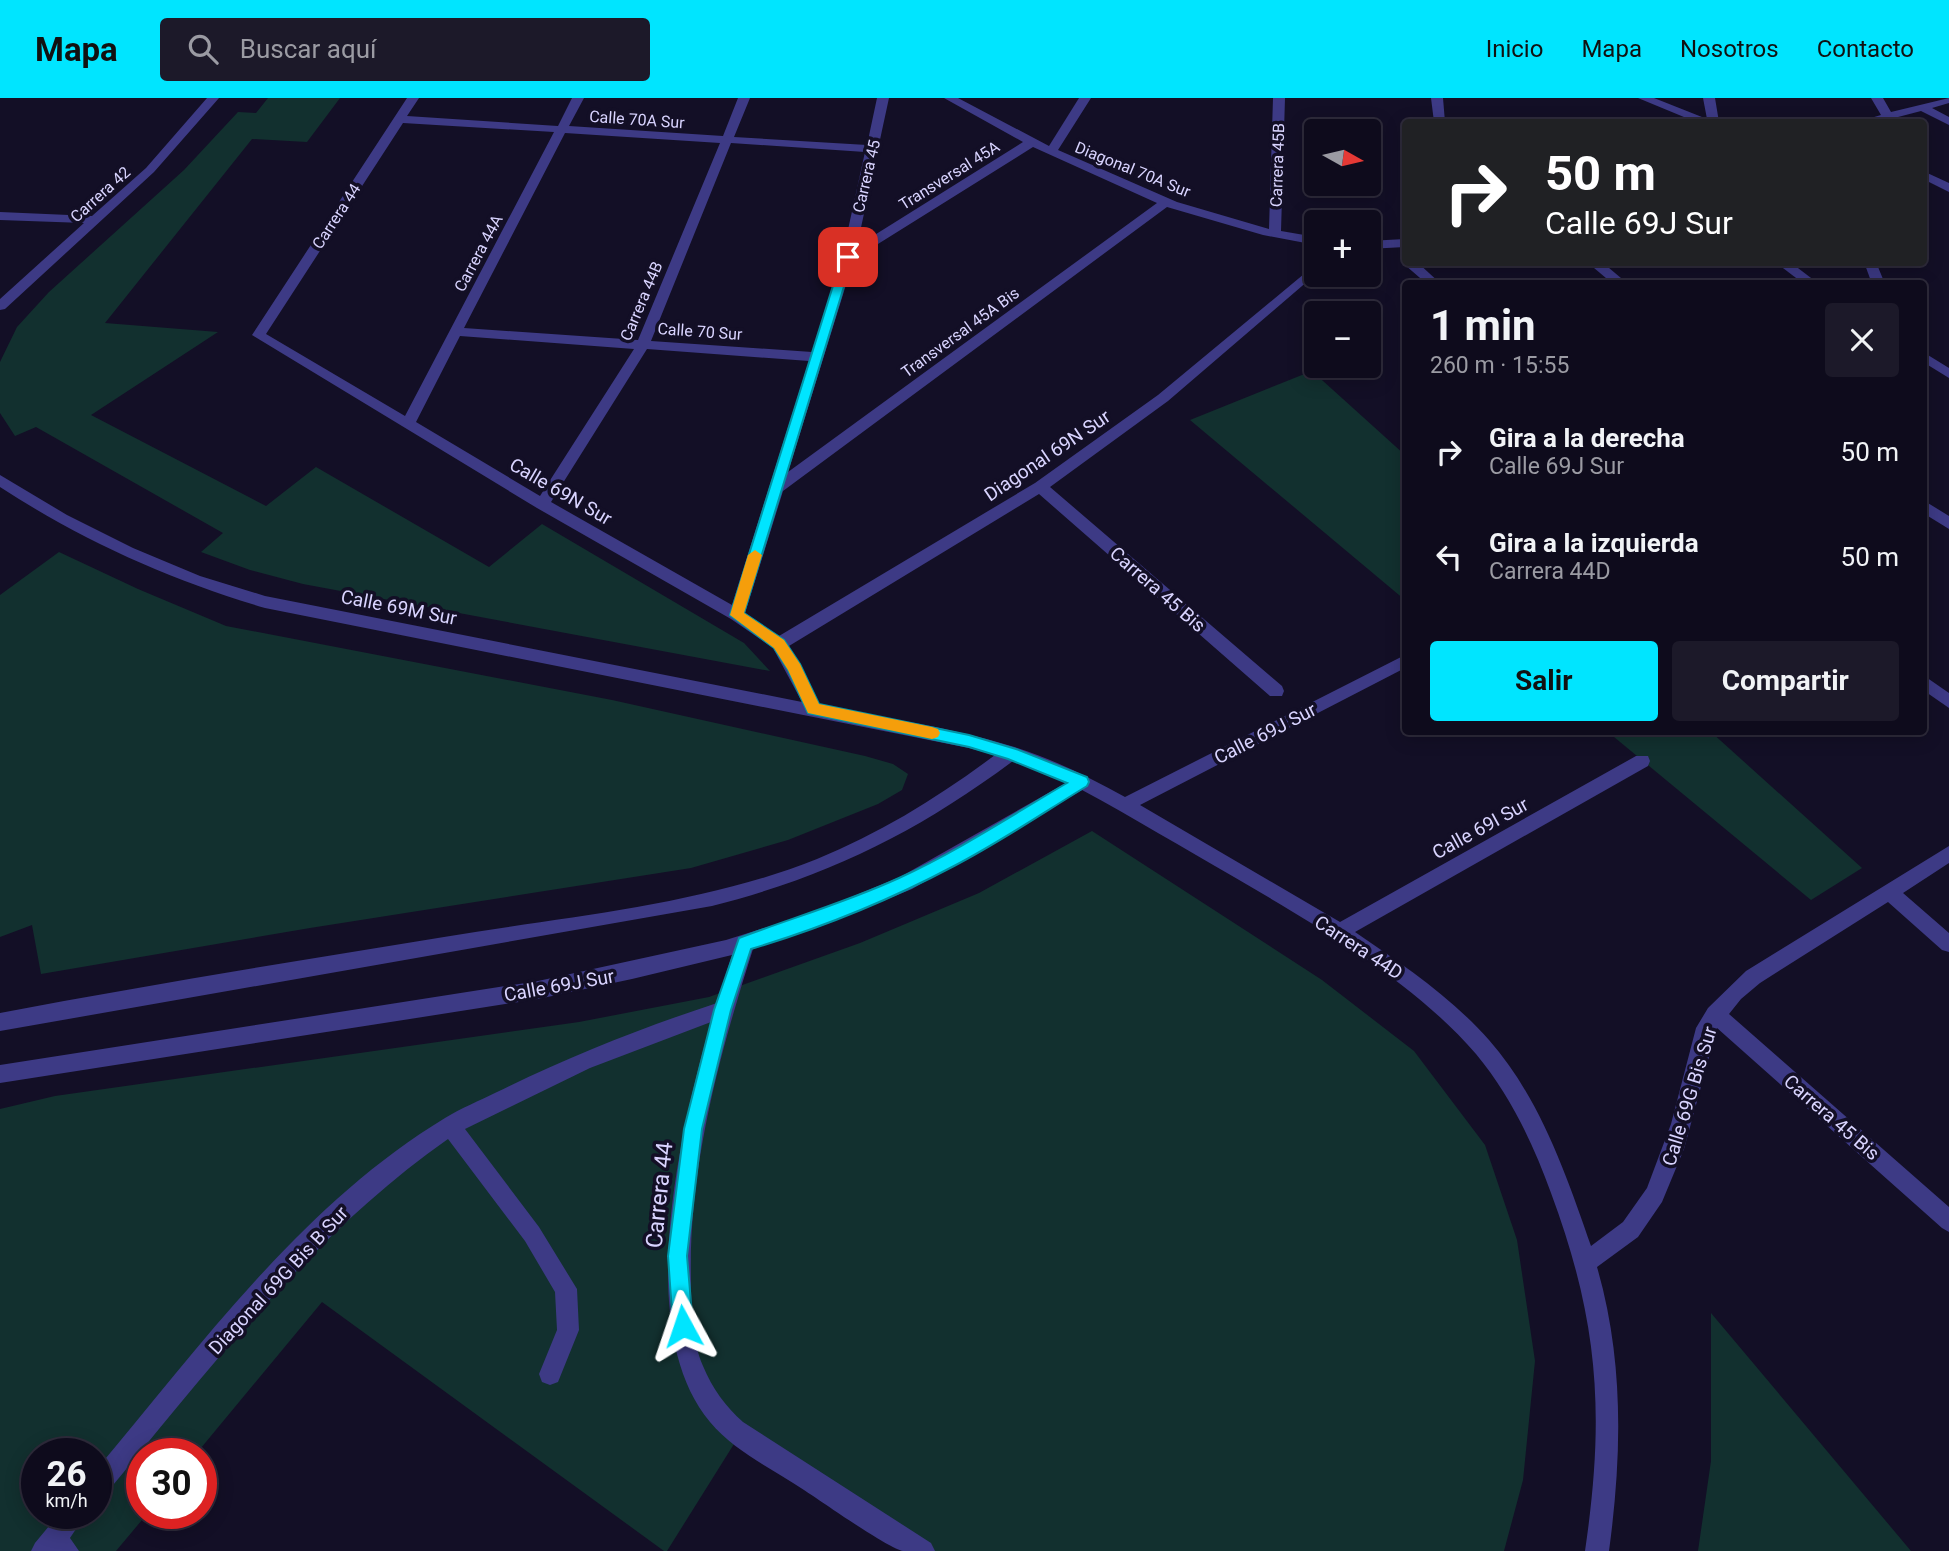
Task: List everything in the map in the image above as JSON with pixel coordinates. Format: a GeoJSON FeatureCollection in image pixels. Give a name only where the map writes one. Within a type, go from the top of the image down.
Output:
{"type":"FeatureCollection","features":[{"type":"Feature","properties":{"kind":"street","name":"Carrera 42"},"geometry":{"type":"LineString","coordinates":[[0,306],[150,170],[213,98]]}},
{"type":"Feature","properties":{"kind":"street","name":"Carrera 44"},"geometry":{"type":"LineString","coordinates":[[259,335],[413,98]]}},
{"type":"Feature","properties":{"kind":"street","name":"Carrera 44A"},"geometry":{"type":"LineString","coordinates":[[408,424],[578,98]]}},
{"type":"Feature","properties":{"kind":"street","name":"Carrera 44B"},"geometry":{"type":"LineString","coordinates":[[542,504],[643,345],[744,98]]}},
{"type":"Feature","properties":{"kind":"street","name":"Carrera 45"},"geometry":{"type":"LineString","coordinates":[[737,615],[848,257],[883,98]]}},
{"type":"Feature","properties":{"kind":"street","name":"Diagonal 70A Sur"},"geometry":{"type":"LineString","coordinates":[[950,98],[1094,173],[1167,202],[1304,239]]}},
{"type":"Feature","properties":{"kind":"street"},"geometry":{"type":"LineString","coordinates":[[1051,152],[1085,98]]}},
{"type":"Feature","properties":{"kind":"street","name":"Carrera 45B"},"geometry":{"type":"LineString","coordinates":[[1275,233],[1279,98]]}},
{"type":"Feature","properties":{"kind":"street"},"geometry":{"type":"LineString","coordinates":[[1437,98],[1440,119]]}},
{"type":"Feature","properties":{"kind":"street"},"geometry":{"type":"LineString","coordinates":[[1644,98],[1696,119]]}},
{"type":"Feature","properties":{"kind":"street"},"geometry":{"type":"LineString","coordinates":[[1709,98],[1712,119]]}},
{"type":"Feature","properties":{"kind":"street"},"geometry":{"type":"LineString","coordinates":[[1877,98],[1888,117]]}},
{"type":"Feature","properties":{"kind":"street"},"geometry":{"type":"LineString","coordinates":[[1880,119],[1949,100]]}},
{"type":"Feature","properties":{"kind":"street"},"geometry":{"type":"LineString","coordinates":[[1923,108],[1949,122]]}},
{"type":"Feature","properties":{"kind":"street","name":"Calle 70A Sur"},"geometry":{"type":"LineString","coordinates":[[400,119],[873,149]]}},
{"type":"Feature","properties":{"kind":"street","name":"Transversal 45A"},"geometry":{"type":"LineString","coordinates":[[848,257],[1031,142]]}},
{"type":"Feature","properties":{"kind":"street"},"geometry":{"type":"LineString","coordinates":[[1927,176],[1948,186]]}},
{"type":"Feature","properties":{"kind":"street","name":"Transversal 45A Bis"},"geometry":{"type":"LineString","coordinates":[[774,490],[1167,202]]}},
{"type":"Feature","properties":{"kind":"street"},"geometry":{"type":"LineString","coordinates":[[0,216],[94,220]]}},
{"type":"Feature","properties":{"kind":"street"},"geometry":{"type":"LineString","coordinates":[[1381,245],[1402,243]]}},
{"type":"Feature","properties":{"kind":"street"},"geometry":{"type":"LineString","coordinates":[[1388,245],[1402,257]]}},
{"type":"Feature","properties":{"kind":"street"},"geometry":{"type":"LineString","coordinates":[[1414,266],[1430,280]]}},
{"type":"Feature","properties":{"kind":"street"},"geometry":{"type":"LineString","coordinates":[[1598,266],[1617,280]]}},
{"type":"Feature","properties":{"kind":"street"},"geometry":{"type":"LineString","coordinates":[[1787,266],[1807,280]]}},
{"type":"Feature","properties":{"kind":"street","name":"Diagonal 69N Sur"},"geometry":{"type":"LineString","coordinates":[[779,644],[1040,487],[1163,398],[1304,278]]}},
{"type":"Feature","properties":{"kind":"street","name":"Calle 70 Sur"},"geometry":{"type":"LineString","coordinates":[[456,332],[816,357]]}},
{"type":"Feature","properties":{"kind":"street","name":"Calle 69N Sur"},"geometry":{"type":"LineString","coordinates":[[259,335],[542,504],[737,615],[779,644],[814,709]]}},
{"type":"Feature","properties":{"kind":"street"},"geometry":{"type":"LineString","coordinates":[[1927,359],[1949,374]]}},
{"type":"Feature","properties":{"kind":"street","name":"Calle 69M Sur"},"geometry":{"type":"LineString","coordinates":[[0,480],[122,550],[186,578],[224,591],[276,604],[814,709]]}},
{"type":"Feature","properties":{"kind":"street","name":"Carrera 45 Bis"},"geometry":{"type":"LineString","coordinates":[[1040,487],[1276,691]]}},
{"type":"Feature","properties":{"kind":"street"},"geometry":{"type":"LineString","coordinates":[[1927,508],[1949,524]]}},
{"type":"Feature","properties":{"kind":"street","name":"Calle 69J Sur"},"geometry":{"type":"LineString","coordinates":[[1125,805],[1402,663]]}},
{"type":"Feature","properties":{"kind":"street"},"geometry":{"type":"LineString","coordinates":[[1927,684],[1949,702]]}},
{"type":"Feature","properties":{"kind":"street"},"geometry":{"type":"LineString","coordinates":[[814,709],[947,736],[1011,753]]}},
{"type":"Feature","properties":{"kind":"street"},"geometry":{"type":"LineString","coordinates":[[0,1022],[632,914],[742,891],[797,874],[888,833],[959,793],[1011,753]]}},
{"type":"Feature","properties":{"kind":"street","name":"Carrera 44D"},"geometry":{"type":"LineString","coordinates":[[1011,753],[1082,782],[1125,805],[1339,932],[1427,995],[1467,1031],[1502,1071],[1530,1118],[1549,1160],[1585,1262],[1603,1340],[1608,1415],[1606,1490],[1597,1551]]}},
{"type":"Feature","properties":{"kind":"street","name":"Calle 69I Sur"},"geometry":{"type":"LineString","coordinates":[[1339,932],[1642,761]]}},
{"type":"Feature","properties":{"kind":"street","name":"Calle 69J Sur"},"geometry":{"type":"LineString","coordinates":[[0,1074],[538,990],[624,974],[745,943],[783,932],[904,884],[951,860],[1082,782]]}},
{"type":"Feature","properties":{"kind":"street","name":"Calle 69G Bis Sur"},"geometry":{"type":"LineString","coordinates":[[1585,1262],[1620,1239],[1642,1217],[1665,1175],[1706,1028],[1715,1014],[1754,977],[1949,854]]}},
{"type":"Feature","properties":{"kind":"street"},"geometry":{"type":"LineString","coordinates":[[1889,892],[1949,944]]}},
{"type":"Feature","properties":{"kind":"street","name":"Carrera 44"},"geometry":{"type":"LineString","coordinates":[[745,943],[722,1010],[693,1129],[677,1256],[683,1326],[692,1371],[714,1409],[739,1436],[923,1551]]}},
{"type":"Feature","properties":{"kind":"street","name":"Diagonal 69G Bis B Sur"},"geometry":{"type":"LineString","coordinates":[[112,1469],[268,1285],[327,1222],[387,1172],[450,1126],[555,1072],[675,1025],[722,1010]]}},
{"type":"Feature","properties":{"kind":"street","name":"Carrera 45 Bis"},"geometry":{"type":"LineString","coordinates":[[1715,1014],[1949,1221]]}},
{"type":"Feature","properties":{"kind":"street"},"geometry":{"type":"LineString","coordinates":[[450,1126],[532,1234],[566,1289],[568,1330],[550,1374]]}},
{"type":"Feature","properties":{"kind":"street"},"geometry":{"type":"LineString","coordinates":[[54,1547],[65,1529]]}},
{"type":"Feature","properties":{"kind":"green space"},"geometry":{"type":"Polygon","coordinates":[[[268,98],[340,98],[307,142],[252,139],[105,323],[218,332],[91,415],[266,506],[316,467],[489,567],[542,524],[744,643],[770,671],[303,584],[250,570],[201,552],[223,533],[36,427],[15,436],[0,413],[0,362],[17,327],[49,292],[184,170],[238,112],[256,113],[268,98]]]}},
{"type":"Feature","properties":{"kind":"green space"},"geometry":{"type":"Polygon","coordinates":[[[1304,374],[1304,378],[1320,378],[1402,452],[1402,597],[1190,420],[1304,374]]]}},
{"type":"Feature","properties":{"kind":"green space"},"geometry":{"type":"Polygon","coordinates":[[[59,552],[226,626],[612,700],[865,756],[893,764],[908,774],[902,790],[878,804],[788,840],[691,868],[310,928],[41,974],[32,925],[0,937],[0,595],[59,552]]]}},
{"type":"Feature","properties":{"kind":"green space"},"geometry":{"type":"Polygon","coordinates":[[[1612,735],[1714,735],[1862,868],[1811,900],[1612,735]]]}},
{"type":"Feature","properties":{"kind":"green space"},"geometry":{"type":"Polygon","coordinates":[[[1092,831],[1322,980],[1414,1051],[1485,1145],[1517,1240],[1535,1361],[1523,1480],[1504,1551],[922,1551],[739,1436],[667,1551],[664,1551],[322,1302],[209,1438],[126,1438],[126,1529],[134,1529],[116,1551],[0,1551],[0,1109],[55,1096],[579,1022],[709,997],[860,943],[979,893],[1092,831]]]}},
{"type":"Feature","properties":{"kind":"green space"},"geometry":{"type":"Polygon","coordinates":[[[1711,1313],[1911,1551],[1698,1551],[1711,1461],[1711,1313]]]}},
{"type":"Feature","properties":{"kind":"slow traffic"},"geometry":{"type":"LineString","coordinates":[[755,555],[737,615],[779,644],[814,709],[932,733]]}},
{"type":"Feature","properties":{"kind":"route"},"geometry":{"type":"LineString","coordinates":[[683,1326],[677,1256],[693,1129],[722,1010],[745,943],[783,932],[904,884],[951,860],[1082,782],[1011,753],[969,741],[814,709],[779,644],[737,615],[848,257]]}}]}
